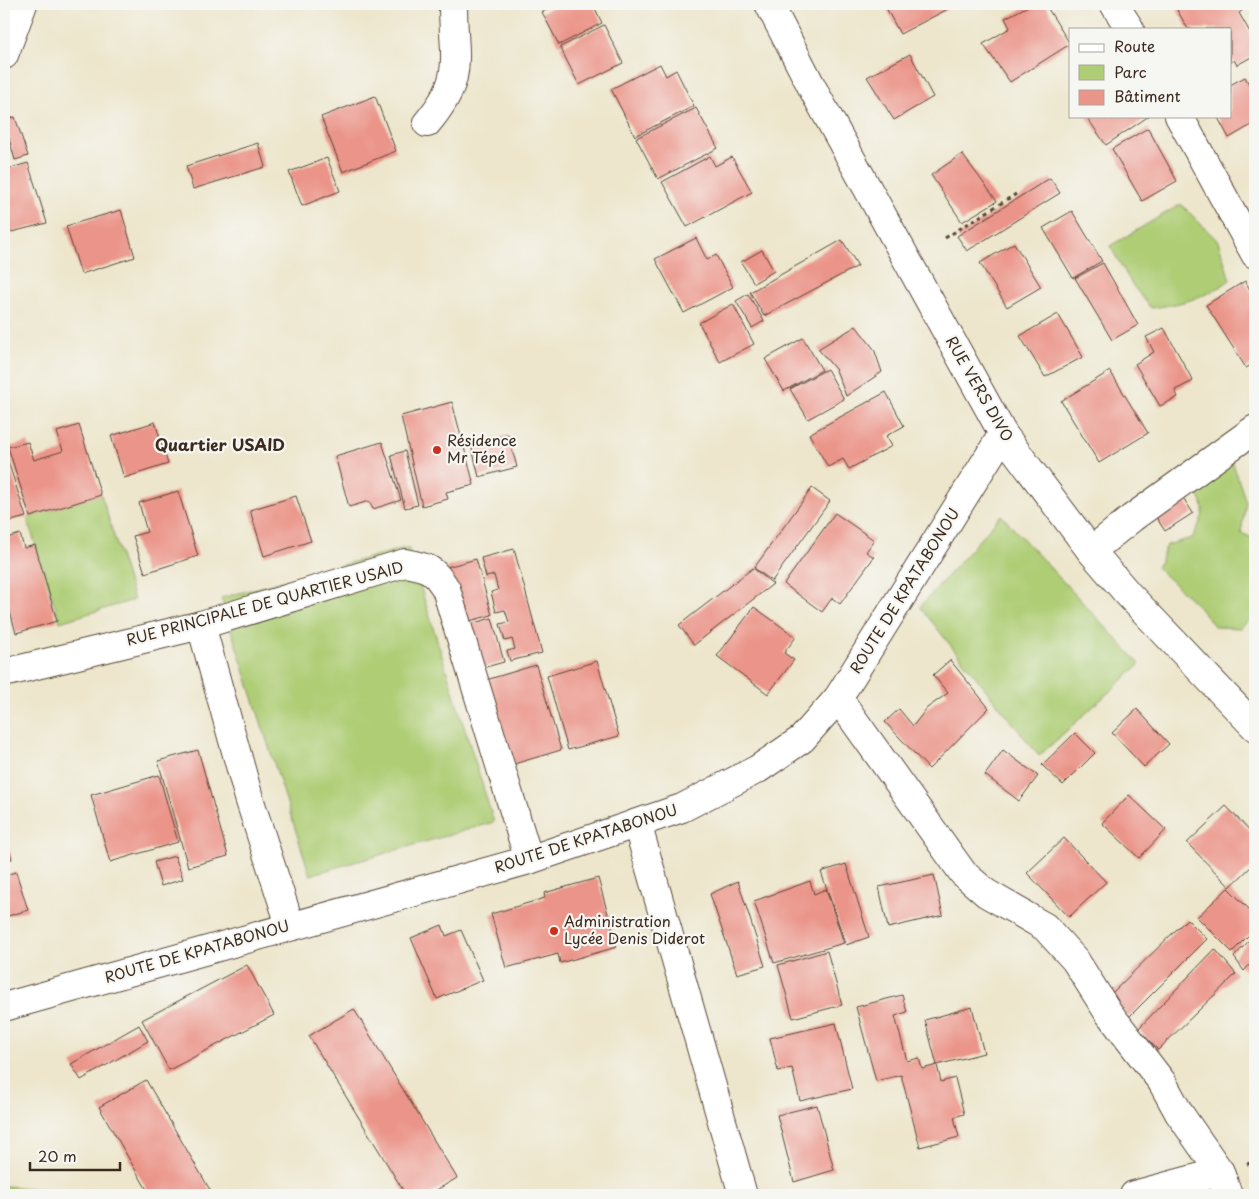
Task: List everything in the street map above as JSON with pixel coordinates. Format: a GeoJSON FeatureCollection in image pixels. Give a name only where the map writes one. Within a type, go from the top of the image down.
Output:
{"type":"FeatureCollection","features":[{"type":"Feature","properties":{"kind":"street"},"geometry":{"type":"LineString","coordinates":[[4,55],[23,4]]}},
{"type":"Feature","properties":{"kind":"street"},"geometry":{"type":"LineString","coordinates":[[427,123],[443,104],[451,90],[455,70],[453,4]]}},
{"type":"Feature","properties":{"kind":"street","name":"RUE VERS DIVO"},"geometry":{"type":"LineString","coordinates":[[769,4],[835,130],[1003,434],[1092,551],[1128,594],[1255,727]]}},
{"type":"Feature","properties":{"kind":"street"},"geometry":{"type":"LineString","coordinates":[[1114,4],[1129,28]]}},
{"type":"Feature","properties":{"kind":"street"},"geometry":{"type":"LineString","coordinates":[[1180,118],[1255,254]]}},
{"type":"Feature","properties":{"kind":"street"},"geometry":{"type":"LineString","coordinates":[[1092,551],[1132,518],[1255,429]]}},
{"type":"Feature","properties":{"kind":"street","name":"ROUTE DE KPATABONOU"},"geometry":{"type":"LineString","coordinates":[[4,1007],[290,925],[529,860],[682,808],[758,769],[802,739],[838,698],[1003,434]]}},
{"type":"Feature","properties":{"kind":"street","name":"RUE PRINCIPALE DE QUARTIER USAID"},"geometry":{"type":"LineString","coordinates":[[4,673],[201,625],[405,563],[424,566],[437,574],[446,589],[529,860]]}},
{"type":"Feature","properties":{"kind":"street"},"geometry":{"type":"LineString","coordinates":[[201,625],[249,798],[290,925]]}},
{"type":"Feature","properties":{"kind":"street"},"geometry":{"type":"LineString","coordinates":[[838,698],[962,873],[986,893],[1045,927],[1076,960],[1108,1012],[1162,1082],[1179,1113],[1224,1184],[1134,1195]]}},
{"type":"Feature","properties":{"kind":"street"},"geometry":{"type":"LineString","coordinates":[[637,823],[743,1195]]}},
{"type":"Feature","properties":{"kind":"path"},"geometry":{"type":"LineString","coordinates":[[944,238],[1016,194]]}},
{"type":"Feature","properties":{"kind":"green space"},"geometry":{"type":"Polygon","coordinates":[[[1181,204],[1218,241],[1230,280],[1202,296],[1151,308],[1133,286],[1110,246],[1181,204]]]}},
{"type":"Feature","properties":{"kind":"green space"},"geometry":{"type":"Polygon","coordinates":[[[1226,443],[1246,502],[1241,533],[1255,539],[1255,615],[1240,628],[1215,627],[1197,605],[1157,568],[1167,545],[1192,538],[1200,522],[1203,510],[1200,498],[1191,482],[1226,443]]]}},
{"type":"Feature","properties":{"kind":"green space"},"geometry":{"type":"Polygon","coordinates":[[[101,494],[134,600],[60,622],[27,518],[101,494]]]}},
{"type":"Feature","properties":{"kind":"green space"},"geometry":{"type":"Polygon","coordinates":[[[1001,515],[1140,664],[1039,756],[920,607],[1001,515]]]}},
{"type":"Feature","properties":{"kind":"green space"},"geometry":{"type":"Polygon","coordinates":[[[408,547],[494,822],[310,875],[221,598],[408,547]]]}},
{"type":"Feature","properties":{"kind":"green space"},"geometry":{"type":"Polygon","coordinates":[[[4,1186],[43,1189],[49,1195],[4,1195],[4,1186]]]}},
{"type":"Feature","properties":{"kind":"building"},"geometry":{"type":"Polygon","coordinates":[[[559,4],[593,4],[602,23],[559,45],[542,12],[559,4]]]}},
{"type":"Feature","properties":{"kind":"building"},"geometry":{"type":"Polygon","coordinates":[[[884,4],[945,4],[948,9],[900,34],[884,4]]]}},
{"type":"Feature","properties":{"kind":"building"},"geometry":{"type":"Polygon","coordinates":[[[1032,4],[1045,4],[1069,45],[1010,82],[983,44],[1010,28],[1005,18],[1032,4]]]}},
{"type":"Feature","properties":{"kind":"building"},"geometry":{"type":"Polygon","coordinates":[[[1188,4],[1241,4],[1244,9],[1239,13],[1255,41],[1255,55],[1237,65],[1234,60],[1232,62],[1232,28],[1187,28],[1177,10],[1188,4]]]}},
{"type":"Feature","properties":{"kind":"building"},"geometry":{"type":"Polygon","coordinates":[[[604,25],[623,63],[579,85],[560,47],[604,25]]]}},
{"type":"Feature","properties":{"kind":"building"},"geometry":{"type":"Polygon","coordinates":[[[910,54],[933,97],[894,120],[867,77],[910,54]]]}},
{"type":"Feature","properties":{"kind":"building"},"geometry":{"type":"Polygon","coordinates":[[[660,64],[666,76],[676,70],[694,106],[635,136],[611,89],[660,64]]]}},
{"type":"Feature","properties":{"kind":"building"},"geometry":{"type":"Polygon","coordinates":[[[1245,77],[1255,95],[1255,123],[1229,138],[1218,118],[1232,118],[1232,84],[1245,77]]]}},
{"type":"Feature","properties":{"kind":"building"},"geometry":{"type":"Polygon","coordinates":[[[375,96],[396,151],[343,172],[321,117],[375,96]]]}},
{"type":"Feature","properties":{"kind":"building"},"geometry":{"type":"Polygon","coordinates":[[[696,108],[718,148],[658,179],[636,138],[696,108]]]}},
{"type":"Feature","properties":{"kind":"building"},"geometry":{"type":"Polygon","coordinates":[[[15,117],[28,156],[15,160],[4,120],[15,117]]]}},
{"type":"Feature","properties":{"kind":"building"},"geometry":{"type":"Polygon","coordinates":[[[1087,118],[1146,118],[1106,145],[1087,118]]]}},
{"type":"Feature","properties":{"kind":"building"},"geometry":{"type":"Polygon","coordinates":[[[1148,128],[1177,181],[1142,201],[1112,149],[1148,128]]]}},
{"type":"Feature","properties":{"kind":"building"},"geometry":{"type":"Polygon","coordinates":[[[258,143],[265,167],[193,189],[186,166],[258,143]]]}},
{"type":"Feature","properties":{"kind":"building"},"geometry":{"type":"Polygon","coordinates":[[[962,154],[997,201],[962,222],[931,175],[962,154]]]}},
{"type":"Feature","properties":{"kind":"building"},"geometry":{"type":"Polygon","coordinates":[[[710,156],[715,166],[732,157],[752,192],[687,227],[662,182],[710,156]]]}},
{"type":"Feature","properties":{"kind":"building"},"geometry":{"type":"Polygon","coordinates":[[[327,158],[340,191],[302,206],[289,172],[327,158]]]}},
{"type":"Feature","properties":{"kind":"building"},"geometry":{"type":"Polygon","coordinates":[[[28,163],[47,223],[4,234],[4,170],[28,163]]]}},
{"type":"Feature","properties":{"kind":"building"},"geometry":{"type":"Polygon","coordinates":[[[1050,178],[1060,193],[967,251],[957,236],[1050,178]]]}},
{"type":"Feature","properties":{"kind":"building"},"geometry":{"type":"Polygon","coordinates":[[[121,210],[135,257],[81,274],[66,226],[121,210]]]}},
{"type":"Feature","properties":{"kind":"building"},"geometry":{"type":"Polygon","coordinates":[[[1072,211],[1102,261],[1073,278],[1043,228],[1072,211]]]}},
{"type":"Feature","properties":{"kind":"building"},"geometry":{"type":"Polygon","coordinates":[[[696,238],[707,260],[716,255],[733,287],[684,313],[655,259],[696,238]]]}},
{"type":"Feature","properties":{"kind":"building"},"geometry":{"type":"Polygon","coordinates":[[[842,240],[858,266],[764,316],[750,292],[842,240]]]}},
{"type":"Feature","properties":{"kind":"building"},"geometry":{"type":"Polygon","coordinates":[[[1014,243],[1041,287],[1007,307],[980,263],[1014,243]]]}},
{"type":"Feature","properties":{"kind":"building"},"geometry":{"type":"Polygon","coordinates":[[[762,250],[774,271],[754,283],[741,262],[762,250]]]}},
{"type":"Feature","properties":{"kind":"building"},"geometry":{"type":"Polygon","coordinates":[[[1103,263],[1138,325],[1112,340],[1075,278],[1103,263]]]}},
{"type":"Feature","properties":{"kind":"building"},"geometry":{"type":"Polygon","coordinates":[[[1245,281],[1255,298],[1255,363],[1246,368],[1206,305],[1245,281]]]}},
{"type":"Feature","properties":{"kind":"building"},"geometry":{"type":"Polygon","coordinates":[[[748,294],[764,321],[752,328],[736,301],[748,294]]]}},
{"type":"Feature","properties":{"kind":"building"},"geometry":{"type":"Polygon","coordinates":[[[733,304],[754,344],[720,362],[699,323],[733,304]]]}},
{"type":"Feature","properties":{"kind":"building"},"geometry":{"type":"Polygon","coordinates":[[[1058,314],[1083,357],[1045,377],[1020,336],[1058,314]]]}},
{"type":"Feature","properties":{"kind":"building"},"geometry":{"type":"Polygon","coordinates":[[[856,326],[874,349],[882,372],[846,396],[836,370],[818,349],[856,326]]]}},
{"type":"Feature","properties":{"kind":"building"},"geometry":{"type":"Polygon","coordinates":[[[1164,328],[1193,381],[1175,390],[1178,397],[1160,406],[1135,364],[1154,352],[1146,337],[1164,328]]]}},
{"type":"Feature","properties":{"kind":"building"},"geometry":{"type":"Polygon","coordinates":[[[803,338],[822,370],[784,391],[765,359],[803,338]]]}},
{"type":"Feature","properties":{"kind":"building"},"geometry":{"type":"Polygon","coordinates":[[[827,369],[844,399],[808,419],[790,389],[827,369]]]}},
{"type":"Feature","properties":{"kind":"building"},"geometry":{"type":"Polygon","coordinates":[[[1110,371],[1148,433],[1099,463],[1061,401],[1110,371]]]}},
{"type":"Feature","properties":{"kind":"building"},"geometry":{"type":"Polygon","coordinates":[[[886,392],[904,426],[886,436],[892,446],[849,469],[843,459],[828,467],[809,434],[886,392]]]}},
{"type":"Feature","properties":{"kind":"building","name":"Résidence Mr Tépé"},"geometry":{"type":"Polygon","coordinates":[[[452,402],[474,485],[446,492],[448,499],[422,506],[401,416],[452,402]]]}},
{"type":"Feature","properties":{"kind":"building"},"geometry":{"type":"Polygon","coordinates":[[[155,422],[168,464],[124,478],[111,436],[155,422]]]}},
{"type":"Feature","properties":{"kind":"building"},"geometry":{"type":"Polygon","coordinates":[[[79,425],[101,495],[30,517],[8,447],[28,442],[34,460],[63,451],[57,432],[79,425]]]}},
{"type":"Feature","properties":{"kind":"building"},"geometry":{"type":"Polygon","coordinates":[[[508,435],[517,467],[479,477],[471,444],[508,435]]]}},
{"type":"Feature","properties":{"kind":"building"},"geometry":{"type":"Polygon","coordinates":[[[382,442],[401,500],[373,509],[369,501],[349,507],[335,456],[382,442]]]}},
{"type":"Feature","properties":{"kind":"building"},"geometry":{"type":"Polygon","coordinates":[[[4,449],[26,517],[4,523],[4,449]]]}},
{"type":"Feature","properties":{"kind":"building"},"geometry":{"type":"Polygon","coordinates":[[[405,451],[418,505],[405,508],[391,455],[405,451]]]}},
{"type":"Feature","properties":{"kind":"building"},"geometry":{"type":"Polygon","coordinates":[[[812,488],[830,501],[772,581],[754,568],[812,488]]]}},
{"type":"Feature","properties":{"kind":"building"},"geometry":{"type":"Polygon","coordinates":[[[1178,490],[1193,513],[1165,531],[1150,508],[1178,490]]]}},
{"type":"Feature","properties":{"kind":"building"},"geometry":{"type":"Polygon","coordinates":[[[178,491],[198,556],[145,573],[133,536],[147,532],[139,503],[178,491]]]}},
{"type":"Feature","properties":{"kind":"building"},"geometry":{"type":"Polygon","coordinates":[[[296,496],[311,541],[264,556],[250,510],[296,496]]]}},
{"type":"Feature","properties":{"kind":"building"},"geometry":{"type":"Polygon","coordinates":[[[835,513],[874,540],[866,552],[874,557],[840,604],[832,598],[822,612],[784,584],[835,513]]]}},
{"type":"Feature","properties":{"kind":"building"},"geometry":{"type":"Polygon","coordinates":[[[20,534],[24,548],[35,545],[57,621],[16,633],[4,591],[4,539],[20,534]]]}},
{"type":"Feature","properties":{"kind":"building"},"geometry":{"type":"Polygon","coordinates":[[[514,549],[542,653],[510,661],[507,651],[515,649],[512,639],[505,641],[500,624],[509,622],[505,610],[496,612],[491,592],[498,590],[494,575],[486,577],[481,558],[514,549]]]}},
{"type":"Feature","properties":{"kind":"building"},"geometry":{"type":"Polygon","coordinates":[[[476,559],[492,615],[462,623],[447,567],[476,559]]]}},
{"type":"Feature","properties":{"kind":"building"},"geometry":{"type":"Polygon","coordinates":[[[753,568],[773,584],[694,645],[679,625],[753,568]]]}},
{"type":"Feature","properties":{"kind":"building"},"geometry":{"type":"Polygon","coordinates":[[[754,607],[796,637],[784,653],[794,660],[768,694],[717,656],[754,607]]]}},
{"type":"Feature","properties":{"kind":"building"},"geometry":{"type":"Polygon","coordinates":[[[492,618],[504,662],[475,670],[463,626],[492,618]]]}},
{"type":"Feature","properties":{"kind":"building"},"geometry":{"type":"Polygon","coordinates":[[[950,660],[989,708],[929,769],[885,722],[899,709],[913,726],[927,708],[948,693],[933,675],[950,660]]]}},
{"type":"Feature","properties":{"kind":"building"},"geometry":{"type":"Polygon","coordinates":[[[597,661],[619,736],[568,750],[547,676],[597,661]]]}},
{"type":"Feature","properties":{"kind":"building"},"geometry":{"type":"Polygon","coordinates":[[[536,665],[561,750],[514,764],[486,680],[536,665]]]}},
{"type":"Feature","properties":{"kind":"building"},"geometry":{"type":"Polygon","coordinates":[[[1137,709],[1169,744],[1144,767],[1112,733],[1137,709]]]}},
{"type":"Feature","properties":{"kind":"building"},"geometry":{"type":"Polygon","coordinates":[[[1075,733],[1095,753],[1063,785],[1042,765],[1075,733]]]}},
{"type":"Feature","properties":{"kind":"building"},"geometry":{"type":"Polygon","coordinates":[[[198,750],[228,856],[188,867],[158,761],[198,750]]]}},
{"type":"Feature","properties":{"kind":"building"},"geometry":{"type":"Polygon","coordinates":[[[1003,750],[1038,776],[1019,801],[985,775],[1003,750]]]}},
{"type":"Feature","properties":{"kind":"building"},"geometry":{"type":"Polygon","coordinates":[[[159,775],[178,842],[110,862],[91,795],[159,775]]]}},
{"type":"Feature","properties":{"kind":"building"},"geometry":{"type":"Polygon","coordinates":[[[1129,795],[1166,830],[1139,858],[1102,823],[1129,795]]]}},
{"type":"Feature","properties":{"kind":"building"},"geometry":{"type":"Polygon","coordinates":[[[1226,806],[1255,836],[1255,863],[1230,887],[1187,843],[1226,806]]]}},
{"type":"Feature","properties":{"kind":"building"},"geometry":{"type":"Polygon","coordinates":[[[4,832],[12,859],[4,861],[4,832]]]}},
{"type":"Feature","properties":{"kind":"building"},"geometry":{"type":"Polygon","coordinates":[[[1064,838],[1106,882],[1069,917],[1027,873],[1064,838]]]}},
{"type":"Feature","properties":{"kind":"building"},"geometry":{"type":"Polygon","coordinates":[[[175,856],[183,879],[161,886],[154,862],[175,856]]]}},
{"type":"Feature","properties":{"kind":"building"},"geometry":{"type":"Polygon","coordinates":[[[846,864],[869,937],[846,945],[821,872],[846,864]]]}},
{"type":"Feature","properties":{"kind":"building"},"geometry":{"type":"Polygon","coordinates":[[[16,872],[28,910],[8,916],[4,901],[4,875],[16,872]]]}},
{"type":"Feature","properties":{"kind":"building"},"geometry":{"type":"Polygon","coordinates":[[[934,875],[943,915],[888,928],[879,887],[934,875]]]}},
{"type":"Feature","properties":{"kind":"building","name":"Administration Lycée Denis Diderot"},"geometry":{"type":"Polygon","coordinates":[[[598,878],[617,947],[560,963],[558,954],[506,968],[491,914],[545,898],[544,893],[598,878]]]}},
{"type":"Feature","properties":{"kind":"building"},"geometry":{"type":"Polygon","coordinates":[[[738,881],[765,966],[737,974],[710,894],[738,881]]]}},
{"type":"Feature","properties":{"kind":"building"},"geometry":{"type":"Polygon","coordinates":[[[810,881],[814,894],[826,889],[844,943],[774,963],[754,901],[810,881]]]}},
{"type":"Feature","properties":{"kind":"building"},"geometry":{"type":"Polygon","coordinates":[[[1228,888],[1255,915],[1255,929],[1232,952],[1197,917],[1228,888]]]}},
{"type":"Feature","properties":{"kind":"building"},"geometry":{"type":"Polygon","coordinates":[[[1187,919],[1207,939],[1129,1017],[1110,995],[1187,919]]]}},
{"type":"Feature","properties":{"kind":"building"},"geometry":{"type":"Polygon","coordinates":[[[442,925],[446,936],[461,930],[483,980],[437,999],[411,938],[442,925]]]}},
{"type":"Feature","properties":{"kind":"building"},"geometry":{"type":"Polygon","coordinates":[[[1255,934],[1255,959],[1244,971],[1234,957],[1255,934]]]}},
{"type":"Feature","properties":{"kind":"building"},"geometry":{"type":"Polygon","coordinates":[[[1215,949],[1236,974],[1158,1050],[1138,1029],[1215,949]]]}},
{"type":"Feature","properties":{"kind":"building"},"geometry":{"type":"Polygon","coordinates":[[[827,951],[842,1005],[793,1018],[778,965],[827,951]]]}},
{"type":"Feature","properties":{"kind":"building"},"geometry":{"type":"Polygon","coordinates":[[[247,965],[274,1015],[169,1070],[142,1020],[247,965]]]}},
{"type":"Feature","properties":{"kind":"building"},"geometry":{"type":"Polygon","coordinates":[[[902,995],[907,1012],[895,1016],[907,1061],[919,1058],[922,1069],[937,1065],[941,1082],[955,1078],[964,1114],[954,1117],[959,1137],[920,1147],[901,1075],[876,1081],[856,1007],[902,995]]]}},
{"type":"Feature","properties":{"kind":"building"},"geometry":{"type":"Polygon","coordinates":[[[972,1007],[984,1053],[937,1065],[925,1020],[972,1007]]]}},
{"type":"Feature","properties":{"kind":"building"},"geometry":{"type":"Polygon","coordinates":[[[354,1009],[457,1178],[428,1195],[406,1195],[309,1036],[354,1009]]]}},
{"type":"Feature","properties":{"kind":"building"},"geometry":{"type":"Polygon","coordinates":[[[836,1023],[852,1089],[800,1101],[792,1068],[778,1071],[770,1038],[836,1023]]]}},
{"type":"Feature","properties":{"kind":"building"},"geometry":{"type":"Polygon","coordinates":[[[139,1025],[148,1041],[81,1080],[71,1064],[139,1025]]]}},
{"type":"Feature","properties":{"kind":"building"},"geometry":{"type":"Polygon","coordinates":[[[146,1080],[213,1195],[150,1195],[99,1107],[146,1080]]]}},
{"type":"Feature","properties":{"kind":"building"},"geometry":{"type":"Polygon","coordinates":[[[817,1105],[834,1170],[794,1182],[777,1115],[817,1105]]]}},
{"type":"Feature","properties":{"kind":"place","name":"Résidence Mr Tépé"},"geometry":{"type":"Point","coordinates":[437,450]}},
{"type":"Feature","properties":{"kind":"place","name":"Administration Lycée Denis Diderot"},"geometry":{"type":"Point","coordinates":[554,931]}},
{"type":"Feature","properties":{"kind":"district","name":"Quartier USAID"},"geometry":{"type":"Point","coordinates":[220,445]}}]}
